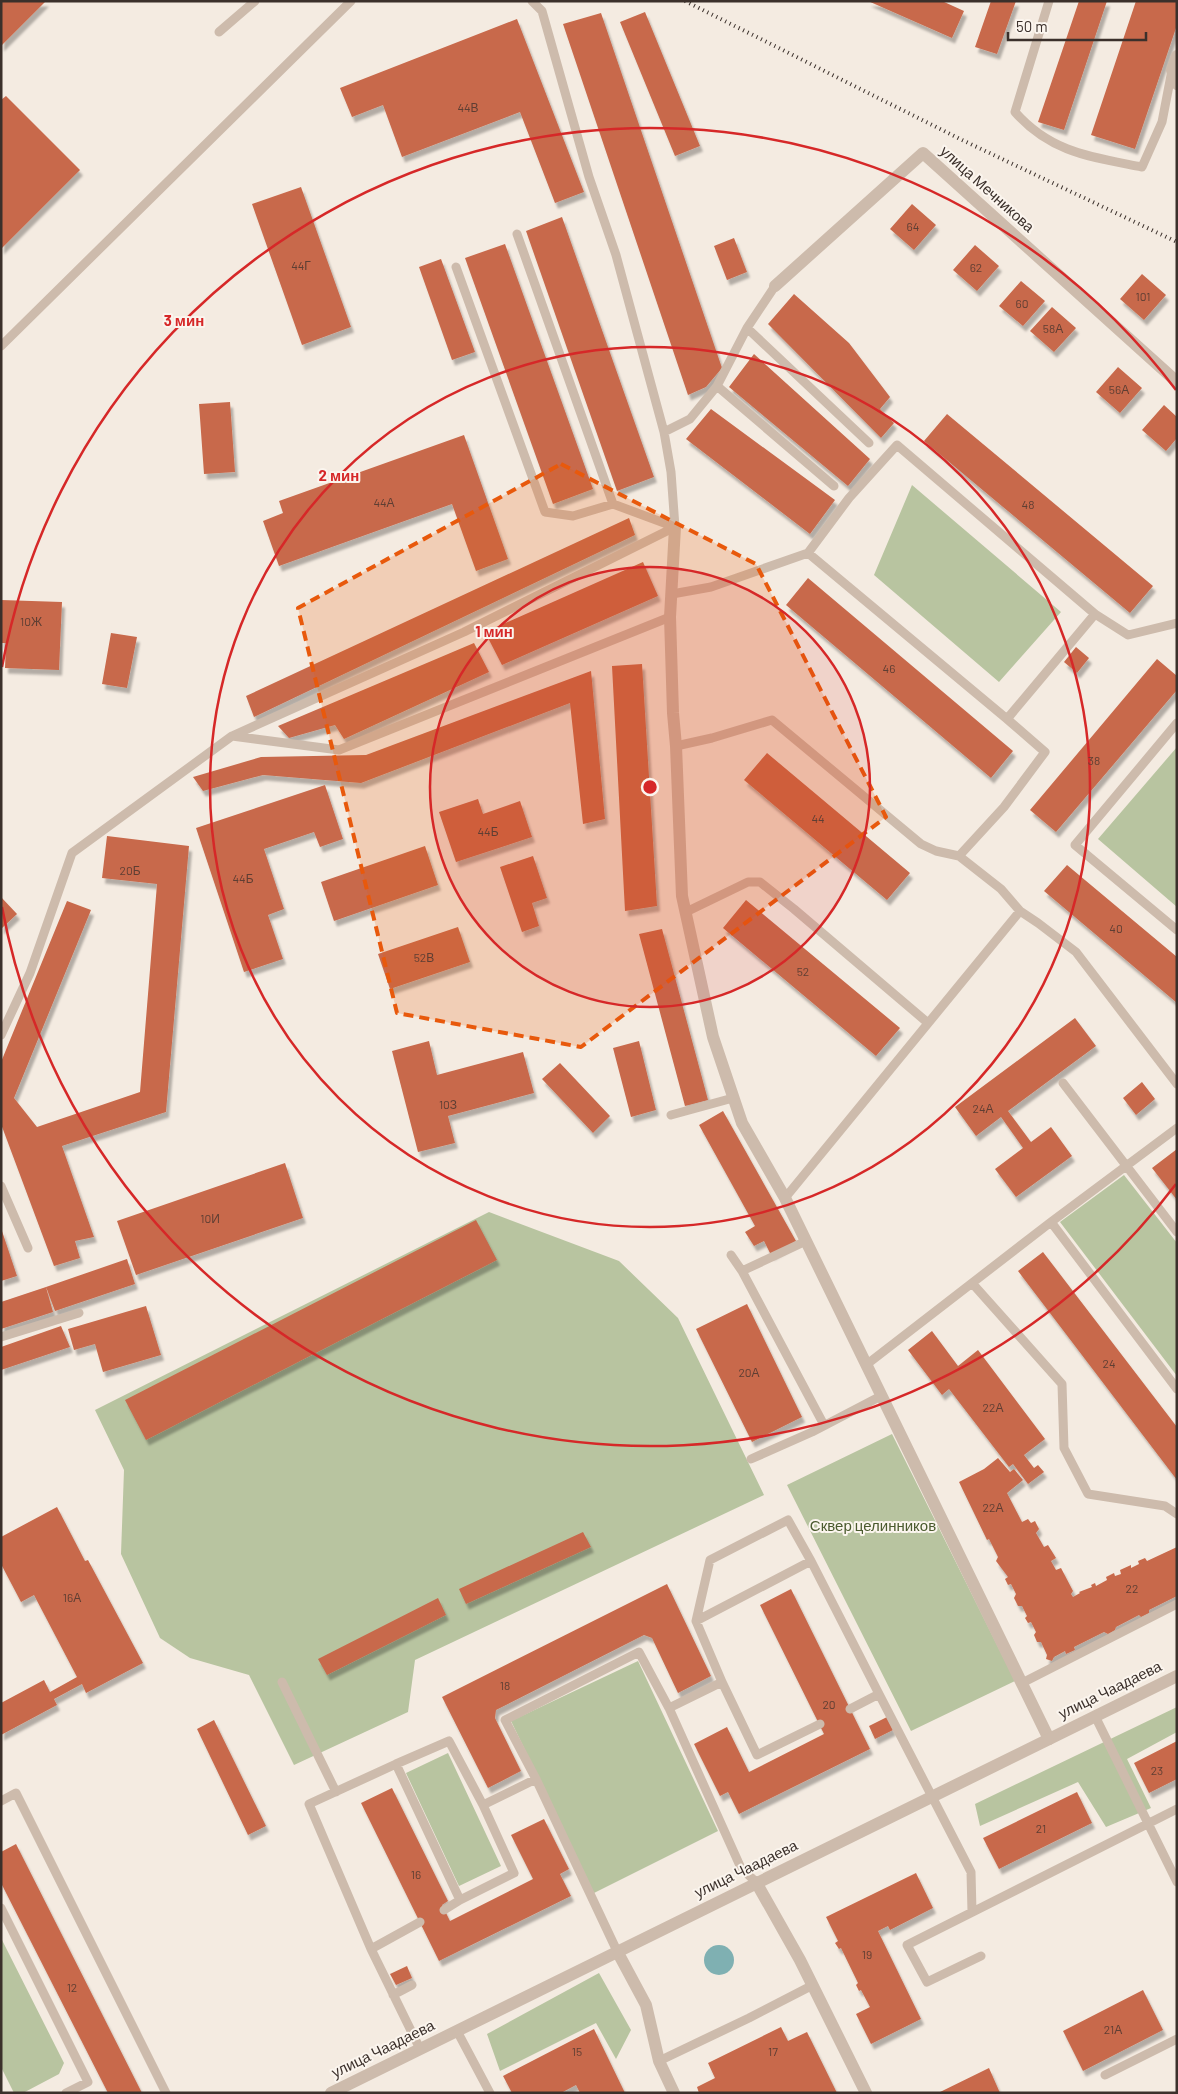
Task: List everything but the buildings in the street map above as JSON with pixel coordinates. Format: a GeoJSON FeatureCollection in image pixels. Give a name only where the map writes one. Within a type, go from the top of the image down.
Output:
{"type":"FeatureCollection","features":[{"type":"Feature","properties":{"kind":"street"},"geometry":{"type":"LineString","coordinates":[[1177,56],[1172,70],[1177,84]]}},
{"type":"Feature","properties":{"kind":"street","name":"улица Мечникова"},"geometry":{"type":"LineString","coordinates":[[775,286],[923,153],[1177,382]]}},
{"type":"Feature","properties":{"kind":"street"},"geometry":{"type":"LineString","coordinates":[[675,527],[670,617],[672,712],[676,746],[682,896],[712,1038],[742,1123],[785,1198],[1049,1738]]}},
{"type":"Feature","properties":{"kind":"street","name":"улица Чаадаева"},"geometry":{"type":"LineString","coordinates":[[331,2093],[1177,1676]]}},
{"type":"Feature","properties":{"kind":"street"},"geometry":{"type":"LineString","coordinates":[[756,1882],[813,1985],[866,2093]]}},
{"type":"Feature","properties":{"kind":"street"},"geometry":{"type":"LineString","coordinates":[[617,1951],[646,2005],[659,2061],[674,2093]]}},
{"type":"Feature","properties":{"kind":"lane"},"geometry":{"type":"LineString","coordinates":[[219,32],[255,1]]}},
{"type":"Feature","properties":{"kind":"lane"},"geometry":{"type":"LineString","coordinates":[[1,346],[351,1]]}},
{"type":"Feature","properties":{"kind":"lane"},"geometry":{"type":"LineString","coordinates":[[532,1],[542,11],[590,177],[616,255],[664,432],[671,472],[675,527]]}},
{"type":"Feature","properties":{"kind":"lane"},"geometry":{"type":"LineString","coordinates":[[1049,1],[1015,112],[1024,122],[1057,146],[1088,157],[1142,167],[1162,122],[1172,70]]}},
{"type":"Feature","properties":{"kind":"lane"},"geometry":{"type":"LineString","coordinates":[[518,234],[612,504]]}},
{"type":"Feature","properties":{"kind":"lane"},"geometry":{"type":"LineString","coordinates":[[456,267],[545,512],[572,516],[612,504],[675,527]]}},
{"type":"Feature","properties":{"kind":"lane"},"geometry":{"type":"LineString","coordinates":[[664,432],[690,420],[716,386],[746,328],[775,286]]}},
{"type":"Feature","properties":{"kind":"lane"},"geometry":{"type":"LineString","coordinates":[[746,328],[869,443]]}},
{"type":"Feature","properties":{"kind":"lane"},"geometry":{"type":"LineString","coordinates":[[716,386],[834,486]]}},
{"type":"Feature","properties":{"kind":"lane"},"geometry":{"type":"LineString","coordinates":[[672,594],[711,587],[808,553],[849,498],[897,445],[1095,614],[1128,635],[1176,624]]}},
{"type":"Feature","properties":{"kind":"lane"},"geometry":{"type":"LineString","coordinates":[[1,1035],[30,973],[72,853],[232,736],[464,632],[675,527]]}},
{"type":"Feature","properties":{"kind":"lane"},"geometry":{"type":"LineString","coordinates":[[808,553],[1008,718],[1045,752],[1004,807],[959,856]]}},
{"type":"Feature","properties":{"kind":"lane"},"geometry":{"type":"LineString","coordinates":[[1008,718],[1095,614]]}},
{"type":"Feature","properties":{"kind":"lane"},"geometry":{"type":"LineString","coordinates":[[232,736],[340,750],[670,617]]}},
{"type":"Feature","properties":{"kind":"lane"},"geometry":{"type":"LineString","coordinates":[[676,746],[712,738],[772,720],[921,844],[936,851],[959,856],[1001,889],[1020,911],[1076,952],[1177,1084]]}},
{"type":"Feature","properties":{"kind":"lane"},"geometry":{"type":"LineString","coordinates":[[1177,723],[1075,845],[1177,930]]}},
{"type":"Feature","properties":{"kind":"lane"},"geometry":{"type":"LineString","coordinates":[[686,912],[748,882],[760,882],[928,1023]]}},
{"type":"Feature","properties":{"kind":"lane"},"geometry":{"type":"LineString","coordinates":[[785,1198],[1020,911]]}},
{"type":"Feature","properties":{"kind":"lane"},"geometry":{"type":"LineString","coordinates":[[1063,1083],[1177,1232]]}},
{"type":"Feature","properties":{"kind":"lane"},"geometry":{"type":"LineString","coordinates":[[671,1115],[733,1098]]}},
{"type":"Feature","properties":{"kind":"lane"},"geometry":{"type":"LineString","coordinates":[[866,1365],[1126,1164],[1177,1128]]}},
{"type":"Feature","properties":{"kind":"lane"},"geometry":{"type":"LineString","coordinates":[[1,1186],[28,1248]]}},
{"type":"Feature","properties":{"kind":"lane"},"geometry":{"type":"LineString","coordinates":[[1050,1222],[1177,1389]]}},
{"type":"Feature","properties":{"kind":"lane"},"geometry":{"type":"LineString","coordinates":[[742,1271],[806,1241]]}},
{"type":"Feature","properties":{"kind":"lane"},"geometry":{"type":"LineString","coordinates":[[731,1255],[742,1271],[824,1425]]}},
{"type":"Feature","properties":{"kind":"lane"},"geometry":{"type":"LineString","coordinates":[[972,1283],[1062,1384],[1064,1448],[1088,1494],[1165,1506],[1177,1514]]}},
{"type":"Feature","properties":{"kind":"lane"},"geometry":{"type":"LineString","coordinates":[[1,1337],[79,1313]]}},
{"type":"Feature","properties":{"kind":"lane"},"geometry":{"type":"LineString","coordinates":[[752,1459],[881,1396]]}},
{"type":"Feature","properties":{"kind":"lane"},"geometry":{"type":"LineString","coordinates":[[820,1724],[758,1756],[722,1682],[696,1621],[710,1560],[788,1520],[971,1872],[972,1912]]}},
{"type":"Feature","properties":{"kind":"lane"},"geometry":{"type":"LineString","coordinates":[[696,1621],[811,1561]]}},
{"type":"Feature","properties":{"kind":"lane"},"geometry":{"type":"LineString","coordinates":[[1022,1683],[1177,1604]]}},
{"type":"Feature","properties":{"kind":"lane"},"geometry":{"type":"LineString","coordinates":[[617,1951],[536,1779],[505,1720],[639,1652],[669,1708],[740,1868],[756,1882]]}},
{"type":"Feature","properties":{"kind":"lane"},"geometry":{"type":"LineString","coordinates":[[282,1682],[336,1792]]}},
{"type":"Feature","properties":{"kind":"lane"},"geometry":{"type":"LineString","coordinates":[[669,1708],[722,1682]]}},
{"type":"Feature","properties":{"kind":"lane"},"geometry":{"type":"LineString","coordinates":[[850,1709],[879,1694]]}},
{"type":"Feature","properties":{"kind":"lane"},"geometry":{"type":"LineString","coordinates":[[1095,1716],[1177,1882]]}},
{"type":"Feature","properties":{"kind":"lane"},"geometry":{"type":"LineString","coordinates":[[420,2049],[371,1949],[309,1804],[449,1741],[483,1805],[514,1874],[460,1900],[444,1910]]}},
{"type":"Feature","properties":{"kind":"lane"},"geometry":{"type":"LineString","coordinates":[[396,1764],[460,1900]]}},
{"type":"Feature","properties":{"kind":"lane"},"geometry":{"type":"LineString","coordinates":[[483,1805],[536,1779]]}},
{"type":"Feature","properties":{"kind":"lane"},"geometry":{"type":"LineString","coordinates":[[1,1801],[16,1793],[166,2093]]}},
{"type":"Feature","properties":{"kind":"lane"},"geometry":{"type":"LineString","coordinates":[[981,1956],[927,1982],[907,1945],[1177,1809]]}},
{"type":"Feature","properties":{"kind":"lane"},"geometry":{"type":"LineString","coordinates":[[1,1908],[88,2082],[66,2093]]}},
{"type":"Feature","properties":{"kind":"lane"},"geometry":{"type":"LineString","coordinates":[[371,1949],[420,1922]]}},
{"type":"Feature","properties":{"kind":"lane"},"geometry":{"type":"LineString","coordinates":[[393,1995],[412,1985]]}},
{"type":"Feature","properties":{"kind":"lane"},"geometry":{"type":"LineString","coordinates":[[659,2061],[813,1985]]}},
{"type":"Feature","properties":{"kind":"lane"},"geometry":{"type":"LineString","coordinates":[[457,2030],[490,2093]]}},
{"type":"Feature","properties":{"kind":"lane"},"geometry":{"type":"LineString","coordinates":[[1105,2075],[1177,2039]]}},
{"type":"Feature","properties":{"kind":"highlighted area"},"geometry":{"type":"Polygon","coordinates":[[[561,464],[756,564],[886,817],[581,1047],[397,1013],[298,608],[561,464]]]}},
{"type":"Feature","properties":{"kind":"green space"},"geometry":{"type":"Polygon","coordinates":[[[912,485],[1061,612],[999,682],[874,575],[912,485]]]}},
{"type":"Feature","properties":{"kind":"green space"},"geometry":{"type":"Polygon","coordinates":[[[1177,747],[1177,907],[1098,839],[1177,747]]]}},
{"type":"Feature","properties":{"kind":"green space"},"geometry":{"type":"Polygon","coordinates":[[[1124,1175],[1177,1243],[1177,1376],[1060,1222],[1124,1175]]]}},
{"type":"Feature","properties":{"kind":"green space"},"geometry":{"type":"Polygon","coordinates":[[[489,1212],[619,1261],[678,1318],[764,1495],[415,1660],[408,1712],[294,1765],[249,1675],[190,1658],[160,1638],[121,1554],[124,1470],[95,1410],[489,1212]]]}},
{"type":"Feature","properties":{"kind":"green space","name":"Сквер целинников"},"geometry":{"type":"Polygon","coordinates":[[[892,1434],[1015,1681],[911,1731],[787,1485],[892,1434]]]}},
{"type":"Feature","properties":{"kind":"green space"},"geometry":{"type":"Polygon","coordinates":[[[638,1661],[718,1831],[594,1893],[511,1721],[638,1661]]]}},
{"type":"Feature","properties":{"kind":"green space"},"geometry":{"type":"Polygon","coordinates":[[[1177,1707],[1177,1732],[1127,1759],[1151,1808],[1106,1827],[1078,1782],[980,1826],[975,1804],[1177,1707]]]}},
{"type":"Feature","properties":{"kind":"green space"},"geometry":{"type":"Polygon","coordinates":[[[448,1753],[501,1866],[459,1886],[406,1773],[448,1753]]]}},
{"type":"Feature","properties":{"kind":"green space"},"geometry":{"type":"Polygon","coordinates":[[[1,1938],[64,2063],[59,2074],[23,2093],[14,2093],[1,2067],[1,1938]]]}},
{"type":"Feature","properties":{"kind":"green space"},"geometry":{"type":"Polygon","coordinates":[[[599,1973],[631,2030],[616,2059],[596,2023],[500,2071],[487,2034],[599,1973]]]}},
{"type":"Feature","properties":{"kind":"water"},"geometry":{"type":"Polygon","coordinates":[[[719,1945],[725,1946],[733,1954],[733,1966],[725,1974],[719,1975],[713,1974],[705,1966],[704,1960],[705,1954],[713,1946],[719,1945]]]}},
{"type":"Feature","properties":{"kind":"railway"},"geometry":{"type":"LineString","coordinates":[[685,1],[960,139],[1177,242]]}}]}
